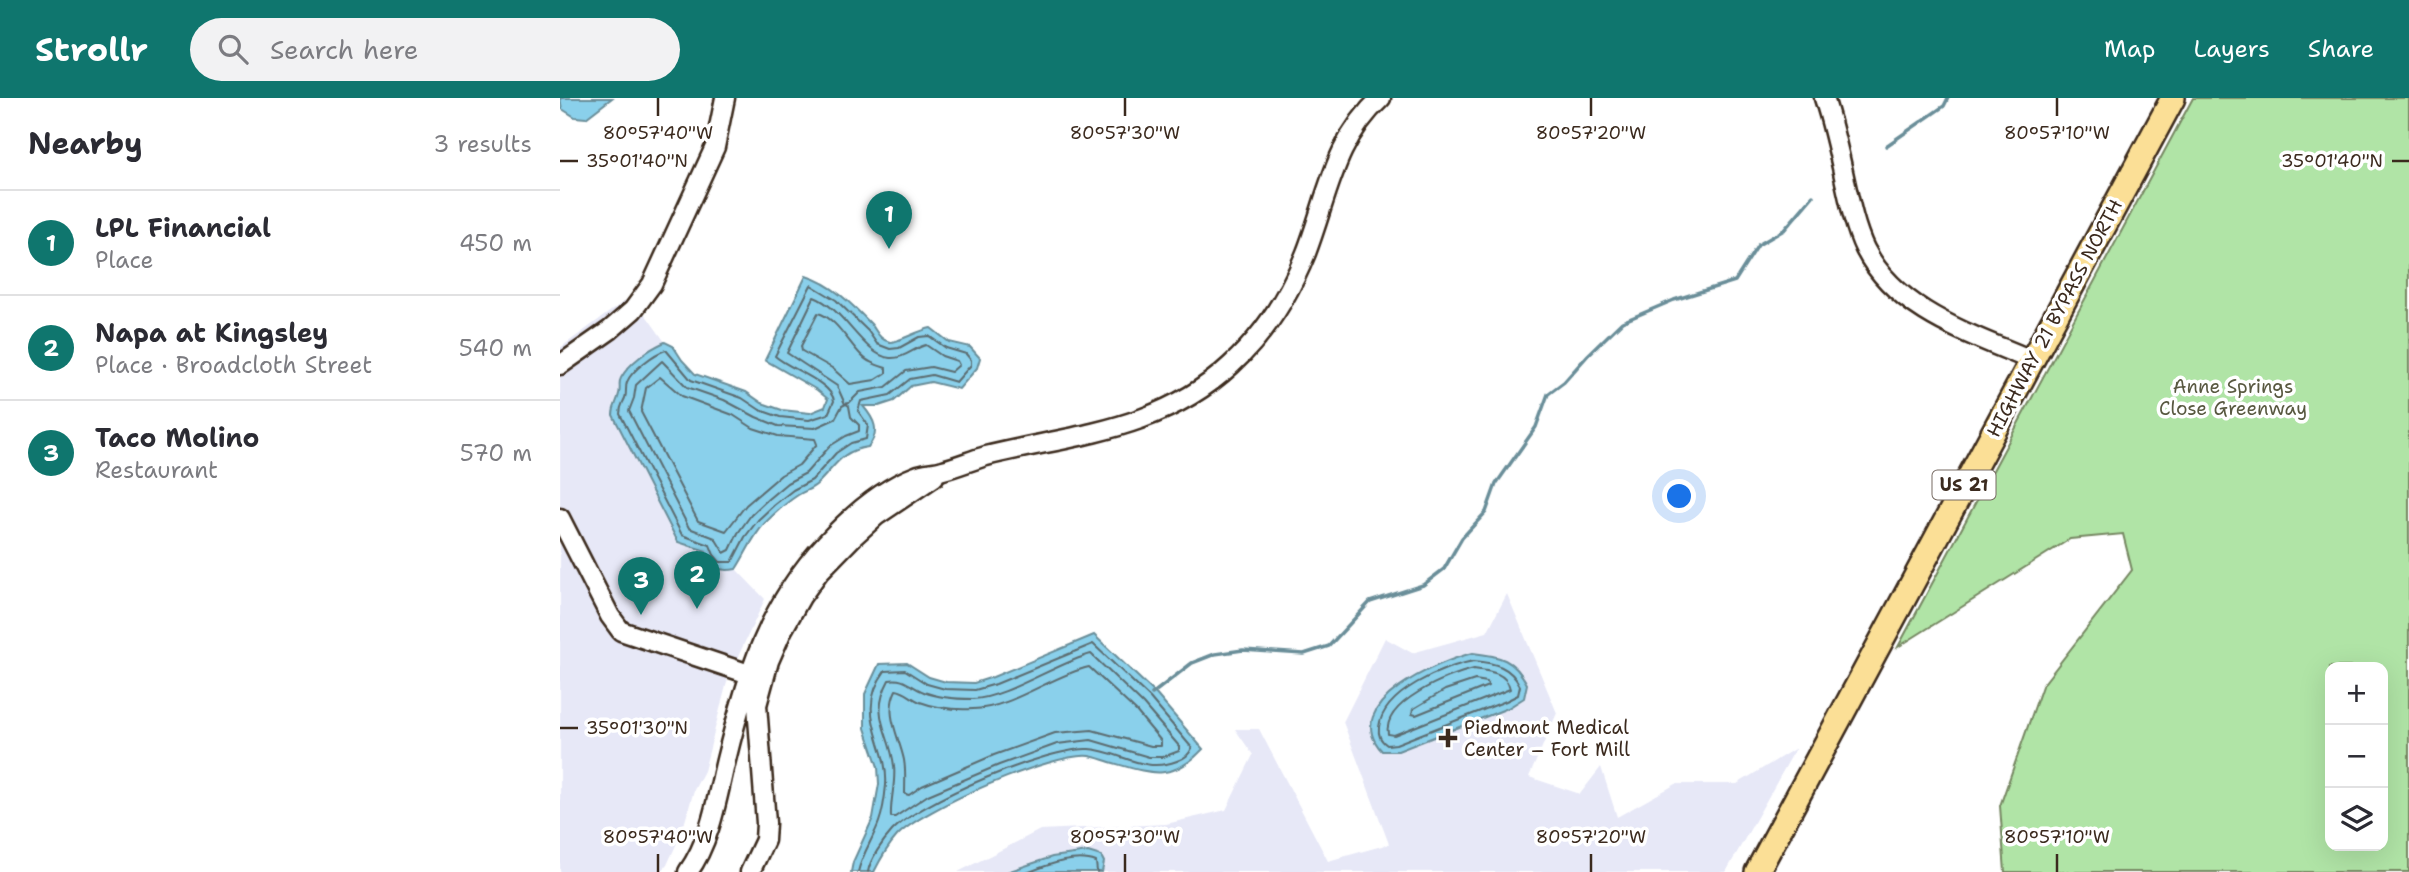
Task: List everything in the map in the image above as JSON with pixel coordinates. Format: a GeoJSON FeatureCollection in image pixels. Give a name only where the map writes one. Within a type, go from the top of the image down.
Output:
{"type":"FeatureCollection","features":[{"type":"Feature","properties":{"kind":"main road","name":"HIGHWAY 21 BYPASS NORTH"},"geometry":{"type":"LineString","coordinates":[[1757,872],[2173,98]]}},
{"type":"Feature","properties":{"kind":"street"},"geometry":{"type":"LineString","coordinates":[[560,365],[610,330],[633,310],[652,284],[715,147],[725,98]]}},
{"type":"Feature","properties":{"kind":"street"},"geometry":{"type":"LineString","coordinates":[[750,872],[765,840],[766,822],[757,676],[769,626],[795,579],[826,544],[874,499],[919,474],[1109,430],[1160,411],[1211,382],[1249,347],[1281,303],[1306,252],[1347,139],[1355,126],[1381,98]]}},
{"type":"Feature","properties":{"kind":"street"},"geometry":{"type":"LineString","coordinates":[[1824,98],[1851,209],[1865,249],[1885,277],[1902,297],[1931,315],[2031,360]]}},
{"type":"Feature","properties":{"kind":"street"},"geometry":{"type":"LineString","coordinates":[[560,518],[610,616],[621,631],[757,676]]}},
{"type":"Feature","properties":{"kind":"street"},"geometry":{"type":"LineString","coordinates":[[688,872],[697,859],[705,837],[740,703],[757,676]]}},
{"type":"Feature","properties":{"kind":"shaded area"},"geometry":{"type":"Polygon","coordinates":[[[630,297],[665,342],[653,347],[627,369],[619,380],[619,394],[613,406],[707,551],[726,571],[736,569],[765,599],[728,678],[704,771],[694,790],[682,832],[667,865],[661,872],[560,872],[560,348],[630,297]]]}},
{"type":"Feature","properties":{"kind":"shaded area","name":"Piedmont Medical Center – Fort Mill"},"geometry":{"type":"Polygon","coordinates":[[[1507,594],[1557,713],[1529,777],[1580,794],[1601,767],[1617,817],[1676,784],[1737,784],[1796,748],[1726,872],[958,872],[1040,830],[1166,824],[1226,810],[1253,755],[1235,729],[1259,729],[1328,861],[1389,844],[1343,722],[1385,638],[1412,653],[1487,632],[1507,594]]]}},
{"type":"Feature","properties":{"kind":"green space","name":"Anne Springs Close Greenway"},"geometry":{"type":"Polygon","coordinates":[[[2193,98],[2409,98],[2409,872],[2005,872],[2000,806],[2042,686],[2132,570],[2123,534],[2070,539],[1898,647],[2193,98]]]}},
{"type":"Feature","properties":{"kind":"water"},"geometry":{"type":"Polygon","coordinates":[[[560,98],[612,98],[586,118],[575,117],[562,109],[560,98]]]}},
{"type":"Feature","properties":{"kind":"water"},"geometry":{"type":"Polygon","coordinates":[[[806,276],[841,296],[886,341],[898,341],[931,328],[949,342],[970,347],[980,358],[977,368],[959,389],[931,382],[911,386],[894,401],[879,406],[863,406],[875,430],[868,447],[851,452],[839,460],[815,486],[785,504],[760,528],[736,569],[722,569],[708,560],[706,551],[678,542],[613,415],[620,392],[620,380],[634,362],[665,342],[673,346],[695,374],[746,392],[762,403],[782,410],[810,413],[825,407],[828,399],[817,390],[765,360],[806,276]]]}},
{"type":"Feature","properties":{"kind":"water"},"geometry":{"type":"Polygon","coordinates":[[[1094,635],[1155,693],[1203,749],[1192,760],[1170,771],[1148,772],[1089,756],[1072,757],[1019,772],[959,798],[911,825],[897,836],[874,872],[851,872],[873,818],[879,784],[878,767],[865,728],[865,694],[879,664],[907,663],[929,677],[946,682],[974,683],[1094,635]]]}},
{"type":"Feature","properties":{"kind":"water"},"geometry":{"type":"Polygon","coordinates":[[[1473,653],[1505,660],[1517,669],[1527,684],[1524,698],[1508,708],[1398,751],[1382,751],[1372,734],[1373,717],[1382,701],[1418,675],[1473,653]]]}},
{"type":"Feature","properties":{"kind":"water"},"geometry":{"type":"Polygon","coordinates":[[[1088,852],[1101,856],[1104,862],[1102,872],[1007,872],[1052,857],[1088,852]]]}},
{"type":"Feature","properties":{"kind":"waterway"},"geometry":{"type":"LineString","coordinates":[[1886,146],[1944,106],[1948,98]]}},
{"type":"Feature","properties":{"kind":"waterway"},"geometry":{"type":"LineString","coordinates":[[1152,694],[1192,663],[1215,654],[1243,650],[1304,654],[1329,646],[1370,602],[1423,585],[1444,569],[1462,538],[1486,512],[1496,484],[1536,427],[1548,394],[1564,382],[1622,322],[1674,300],[1735,281],[1758,245],[1784,230],[1813,196]]}},
{"type":"Feature","properties":{"kind":"place","name":"LPL Financial"},"geometry":{"type":"Point","coordinates":[889,249]}},
{"type":"Feature","properties":{"kind":"place","name":"Napa at Kingsley"},"geometry":{"type":"Point","coordinates":[697,609]}},
{"type":"Feature","properties":{"kind":"place","name":"Taco Molino"},"geometry":{"type":"Point","coordinates":[641,615]}},
{"type":"Feature","properties":{"kind":"place","name":"Piedmont Medical Center – Fort Mill"},"geometry":{"type":"Point","coordinates":[1448,738]}}]}
